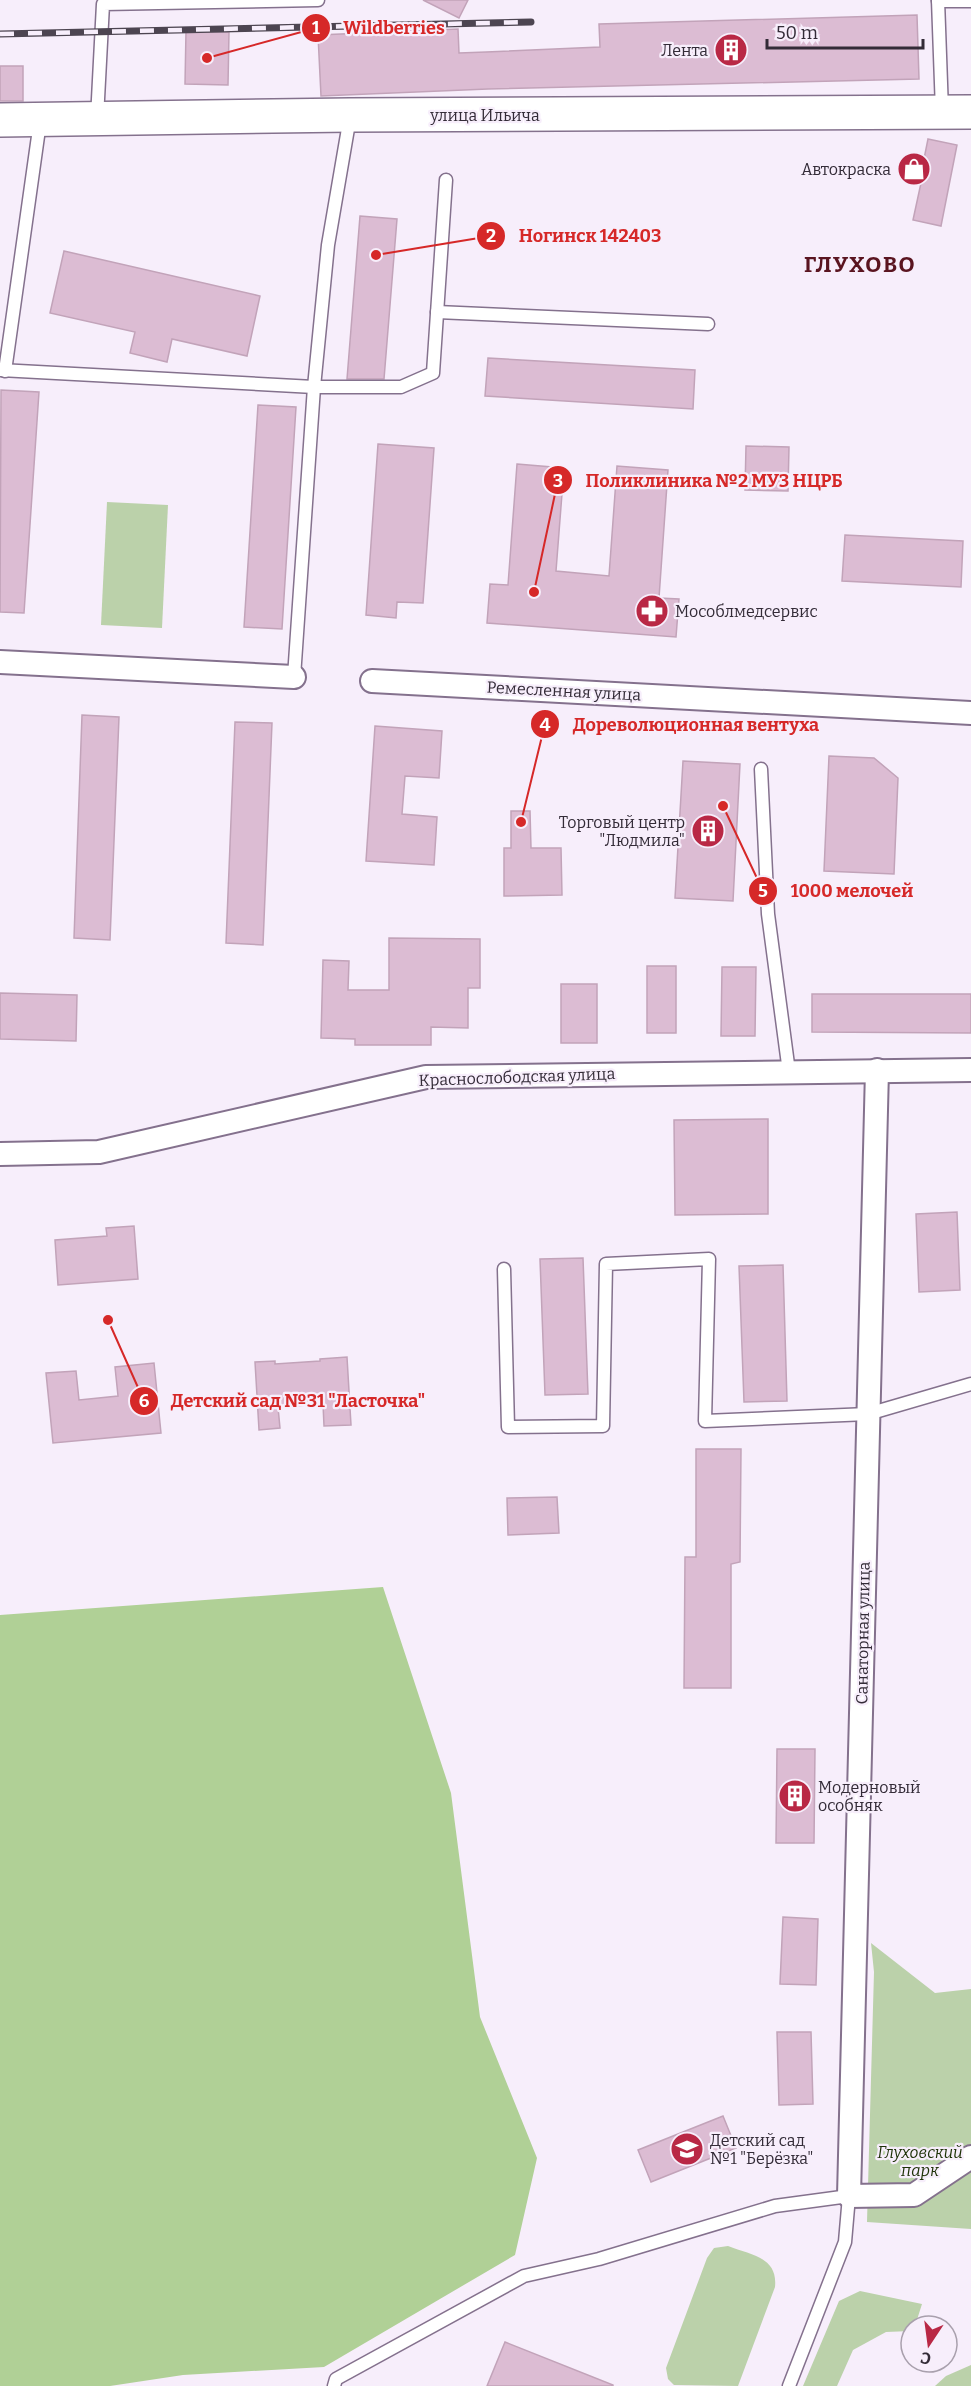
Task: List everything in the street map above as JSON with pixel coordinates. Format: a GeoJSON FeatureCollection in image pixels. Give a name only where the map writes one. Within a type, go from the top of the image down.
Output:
{"type":"FeatureCollection","features":[{"type":"Feature","properties":{"kind":"main road","name":"улица Ильича"},"geometry":{"type":"LineString","coordinates":[[0,120],[350,115],[956,112]]}},
{"type":"Feature","properties":{"kind":"street"},"geometry":{"type":"LineString","coordinates":[[0,662],[294,677]]}},
{"type":"Feature","properties":{"kind":"street","name":"Ремесленная улица"},"geometry":{"type":"LineString","coordinates":[[372,681],[971,713]]}},
{"type":"Feature","properties":{"kind":"street","name":"Санаторная улица"},"geometry":{"type":"LineString","coordinates":[[849,2196],[877,1070]]}},
{"type":"Feature","properties":{"kind":"street","name":"Краснослободская улица"},"geometry":{"type":"LineString","coordinates":[[0,1154],[99,1152],[426,1077],[971,1070]]}},
{"type":"Feature","properties":{"kind":"street"},"geometry":{"type":"LineString","coordinates":[[849,2196],[914,2194],[971,2157]]}},
{"type":"Feature","properties":{"kind":"lane"},"geometry":{"type":"LineString","coordinates":[[97,118],[103,4],[318,0]]}},
{"type":"Feature","properties":{"kind":"lane"},"geometry":{"type":"LineString","coordinates":[[956,112],[938,1],[971,1]]}},
{"type":"Feature","properties":{"kind":"lane"},"geometry":{"type":"LineString","coordinates":[[294,677],[314,387],[328,245],[350,115]]}},
{"type":"Feature","properties":{"kind":"lane"},"geometry":{"type":"LineString","coordinates":[[40,119],[3,370],[314,387],[401,387],[434,373],[446,180]]}},
{"type":"Feature","properties":{"kind":"lane"},"geometry":{"type":"LineString","coordinates":[[437,312],[708,324]]}},
{"type":"Feature","properties":{"kind":"lane"},"geometry":{"type":"LineString","coordinates":[[761,769],[768,914],[789,1072]]}},
{"type":"Feature","properties":{"kind":"lane"},"geometry":{"type":"LineString","coordinates":[[504,1269],[508,1427],[603,1426],[606,1263],[709,1259],[705,1421],[868,1414],[971,1384]]}},
{"type":"Feature","properties":{"kind":"lane"},"geometry":{"type":"LineString","coordinates":[[334,2386],[336,2379],[525,2276],[599,2259],[775,2206],[849,2196],[845,2242],[789,2386]]}},
{"type":"Feature","properties":{"kind":"green space"},"geometry":{"type":"Polygon","coordinates":[[[107,502],[168,505],[162,628],[101,625],[107,502]]]}},
{"type":"Feature","properties":{"kind":"green space"},"geometry":{"type":"Polygon","coordinates":[[[383,1587],[451,1793],[480,2017],[537,2158],[515,2255],[324,2367],[183,2375],[110,2386],[0,2386],[0,1615],[383,1587]]]}},
{"type":"Feature","properties":{"kind":"green space","name":"Глуховский парк"},"geometry":{"type":"Polygon","coordinates":[[[871,1943],[935,1993],[971,1989],[971,2229],[867,2222],[874,1972],[871,1943]]]}},
{"type":"Feature","properties":{"kind":"green space"},"geometry":{"type":"Polygon","coordinates":[[[728,2246],[754,2255],[768,2263],[775,2277],[775,2287],[738,2386],[674,2385],[668,2379],[666,2368],[707,2258],[714,2248],[728,2246]]]}},
{"type":"Feature","properties":{"kind":"green space"},"geometry":{"type":"Polygon","coordinates":[[[860,2291],[922,2304],[919,2314],[899,2314],[899,2331],[886,2332],[853,2350],[837,2386],[803,2386],[839,2301],[860,2291]]]}},
{"type":"Feature","properties":{"kind":"green space"},"geometry":{"type":"Polygon","coordinates":[[[971,2365],[971,2386],[935,2386],[946,2376],[959,2374],[959,2370],[971,2365]]]}},
{"type":"Feature","properties":{"kind":"building"},"geometry":{"type":"Polygon","coordinates":[[[423,0],[468,0],[459,18],[423,0]]]}},
{"type":"Feature","properties":{"kind":"building","name":"Лента"},"geometry":{"type":"Polygon","coordinates":[[[917,15],[919,79],[488,89],[321,96],[318,35],[458,29],[459,53],[600,47],[599,24],[917,15]]]}},
{"type":"Feature","properties":{"kind":"building"},"geometry":{"type":"Polygon","coordinates":[[[186,31],[229,32],[228,85],[185,84],[186,31]]]}},
{"type":"Feature","properties":{"kind":"building"},"geometry":{"type":"Polygon","coordinates":[[[0,66],[23,66],[23,101],[0,101],[0,66]]]}},
{"type":"Feature","properties":{"kind":"building"},"geometry":{"type":"Polygon","coordinates":[[[928,139],[957,145],[941,226],[913,220],[921,183],[901,179],[906,156],[924,159],[928,139]]]}},
{"type":"Feature","properties":{"kind":"building"},"geometry":{"type":"Polygon","coordinates":[[[360,216],[397,219],[384,379],[347,379],[360,216]]]}},
{"type":"Feature","properties":{"kind":"building"},"geometry":{"type":"Polygon","coordinates":[[[64,251],[260,296],[247,356],[172,339],[167,362],[130,353],[135,332],[50,313],[64,251]]]}},
{"type":"Feature","properties":{"kind":"building"},"geometry":{"type":"Polygon","coordinates":[[[488,358],[695,370],[693,409],[485,396],[488,358]]]}},
{"type":"Feature","properties":{"kind":"building"},"geometry":{"type":"Polygon","coordinates":[[[1,390],[39,392],[24,613],[0,612],[1,390]]]}},
{"type":"Feature","properties":{"kind":"building"},"geometry":{"type":"Polygon","coordinates":[[[258,405],[296,407],[282,629],[244,627],[258,405]]]}},
{"type":"Feature","properties":{"kind":"building"},"geometry":{"type":"Polygon","coordinates":[[[378,444],[434,448],[423,603],[397,602],[396,618],[366,615],[378,444]]]}},
{"type":"Feature","properties":{"kind":"building"},"geometry":{"type":"Polygon","coordinates":[[[746,446],[789,447],[788,491],[745,490],[746,446]]]}},
{"type":"Feature","properties":{"kind":"building"},"geometry":{"type":"Polygon","coordinates":[[[517,464],[564,468],[556,571],[609,576],[617,466],[668,470],[659,598],[679,599],[676,637],[487,623],[490,584],[508,585],[517,464]]]}},
{"type":"Feature","properties":{"kind":"building"},"geometry":{"type":"Polygon","coordinates":[[[845,535],[963,541],[961,587],[842,581],[845,535]]]}},
{"type":"Feature","properties":{"kind":"building"},"geometry":{"type":"Polygon","coordinates":[[[82,715],[119,717],[110,940],[74,938],[82,715]]]}},
{"type":"Feature","properties":{"kind":"building"},"geometry":{"type":"Polygon","coordinates":[[[235,722],[272,723],[263,945],[226,943],[235,722]]]}},
{"type":"Feature","properties":{"kind":"building"},"geometry":{"type":"Polygon","coordinates":[[[375,726],[442,731],[439,778],[405,776],[402,814],[437,817],[434,865],[366,861],[375,726]]]}},
{"type":"Feature","properties":{"kind":"building"},"geometry":{"type":"Polygon","coordinates":[[[829,756],[874,758],[898,778],[894,874],[824,871],[829,756]]]}},
{"type":"Feature","properties":{"kind":"building","name":"Торговый центр \"Людмила\""},"geometry":{"type":"Polygon","coordinates":[[[683,761],[740,764],[733,901],[675,898],[683,761]]]}},
{"type":"Feature","properties":{"kind":"building"},"geometry":{"type":"Polygon","coordinates":[[[511,811],[530,811],[531,848],[561,848],[562,895],[504,896],[504,848],[511,848],[511,811]]]}},
{"type":"Feature","properties":{"kind":"building"},"geometry":{"type":"Polygon","coordinates":[[[389,938],[480,939],[480,988],[468,988],[468,1028],[431,1027],[431,1045],[355,1045],[355,1039],[321,1038],[323,960],[349,961],[348,990],[389,990],[389,938]]]}},
{"type":"Feature","properties":{"kind":"building"},"geometry":{"type":"Polygon","coordinates":[[[647,966],[676,966],[676,1033],[647,1033],[647,966]]]}},
{"type":"Feature","properties":{"kind":"building"},"geometry":{"type":"Polygon","coordinates":[[[722,967],[756,967],[755,1036],[721,1036],[722,967]]]}},
{"type":"Feature","properties":{"kind":"building"},"geometry":{"type":"Polygon","coordinates":[[[561,984],[597,984],[597,1043],[561,1043],[561,984]]]}},
{"type":"Feature","properties":{"kind":"building"},"geometry":{"type":"Polygon","coordinates":[[[0,993],[77,995],[76,1041],[0,1039],[0,993]]]}},
{"type":"Feature","properties":{"kind":"building"},"geometry":{"type":"Polygon","coordinates":[[[812,994],[971,994],[971,1033],[812,1032],[812,994]]]}},
{"type":"Feature","properties":{"kind":"building"},"geometry":{"type":"Polygon","coordinates":[[[768,1119],[768,1214],[675,1215],[674,1120],[768,1119]]]}},
{"type":"Feature","properties":{"kind":"building"},"geometry":{"type":"Polygon","coordinates":[[[957,1212],[960,1290],[919,1292],[916,1214],[957,1212]]]}},
{"type":"Feature","properties":{"kind":"building"},"geometry":{"type":"Polygon","coordinates":[[[134,1226],[138,1279],[58,1285],[55,1240],[107,1236],[106,1228],[134,1226]]]}},
{"type":"Feature","properties":{"kind":"building"},"geometry":{"type":"Polygon","coordinates":[[[583,1258],[588,1394],[545,1395],[540,1259],[583,1258]]]}},
{"type":"Feature","properties":{"kind":"building"},"geometry":{"type":"Polygon","coordinates":[[[783,1265],[787,1401],[744,1402],[739,1266],[783,1265]]]}},
{"type":"Feature","properties":{"kind":"building"},"geometry":{"type":"Polygon","coordinates":[[[347,1357],[351,1425],[324,1426],[323,1404],[278,1407],[280,1428],[259,1430],[255,1362],[275,1361],[275,1364],[347,1357]]]}},
{"type":"Feature","properties":{"kind":"building"},"geometry":{"type":"Polygon","coordinates":[[[154,1363],[161,1433],[53,1443],[46,1373],[76,1371],[79,1400],[118,1396],[115,1367],[154,1363]]]}},
{"type":"Feature","properties":{"kind":"building"},"geometry":{"type":"Polygon","coordinates":[[[696,1449],[741,1449],[740,1562],[731,1564],[731,1688],[684,1688],[685,1557],[696,1557],[696,1449]]]}},
{"type":"Feature","properties":{"kind":"building"},"geometry":{"type":"Polygon","coordinates":[[[557,1497],[559,1533],[508,1535],[507,1498],[557,1497]]]}},
{"type":"Feature","properties":{"kind":"building","name":"Модерновый особняк"},"geometry":{"type":"Polygon","coordinates":[[[777,1749],[815,1749],[814,1843],[776,1843],[777,1749]]]}},
{"type":"Feature","properties":{"kind":"building"},"geometry":{"type":"Polygon","coordinates":[[[783,1917],[818,1919],[816,1985],[780,1984],[783,1917]]]}},
{"type":"Feature","properties":{"kind":"building"},"geometry":{"type":"Polygon","coordinates":[[[777,2032],[811,2032],[813,2104],[779,2105],[777,2032]]]}},
{"type":"Feature","properties":{"kind":"building","name":"Детский сад №1 \"Берёзка\""},"geometry":{"type":"Polygon","coordinates":[[[723,2116],[736,2148],[651,2182],[638,2150],[723,2116]]]}},
{"type":"Feature","properties":{"kind":"building"},"geometry":{"type":"Polygon","coordinates":[[[505,2342],[613,2385],[613,2386],[487,2386],[505,2342]]]}},
{"type":"Feature","properties":{"kind":"railway"},"geometry":{"type":"LineString","coordinates":[[0,34],[531,22]]}},
{"type":"Feature","properties":{"kind":"place","name":"Лента"},"geometry":{"type":"Point","coordinates":[731,50]}},
{"type":"Feature","properties":{"kind":"place","name":"Wildberries"},"geometry":{"type":"Point","coordinates":[207,58]}},
{"type":"Feature","properties":{"kind":"place","name":"Автокраска"},"geometry":{"type":"Point","coordinates":[914,169]}},
{"type":"Feature","properties":{"kind":"place","name":"Ногинск 142403"},"geometry":{"type":"Point","coordinates":[376,255]}},
{"type":"Feature","properties":{"kind":"place","name":"Поликлиника №2 МУЗ НЦРБ"},"geometry":{"type":"Point","coordinates":[534,592]}},
{"type":"Feature","properties":{"kind":"place","name":"Мособлмедсервис"},"geometry":{"type":"Point","coordinates":[652,611]}},
{"type":"Feature","properties":{"kind":"place","name":"1000 мелочей"},"geometry":{"type":"Point","coordinates":[723,806]}},
{"type":"Feature","properties":{"kind":"place","name":"Дореволюционная вентуха"},"geometry":{"type":"Point","coordinates":[521,822]}},
{"type":"Feature","properties":{"kind":"place","name":"Торговый центр \"Людмила\""},"geometry":{"type":"Point","coordinates":[708,831]}},
{"type":"Feature","properties":{"kind":"place","name":"Детский сад №31 \"Ласточка\""},"geometry":{"type":"Point","coordinates":[108,1320]}},
{"type":"Feature","properties":{"kind":"place","name":"Модерновый особняк"},"geometry":{"type":"Point","coordinates":[795,1796]}},
{"type":"Feature","properties":{"kind":"place","name":"Детский сад №1 \"Берёзка\""},"geometry":{"type":"Point","coordinates":[687,2149]}},
{"type":"Feature","properties":{"kind":"district","name":"ГЛУХОВО"},"geometry":{"type":"Point","coordinates":[860,264]}}]}
